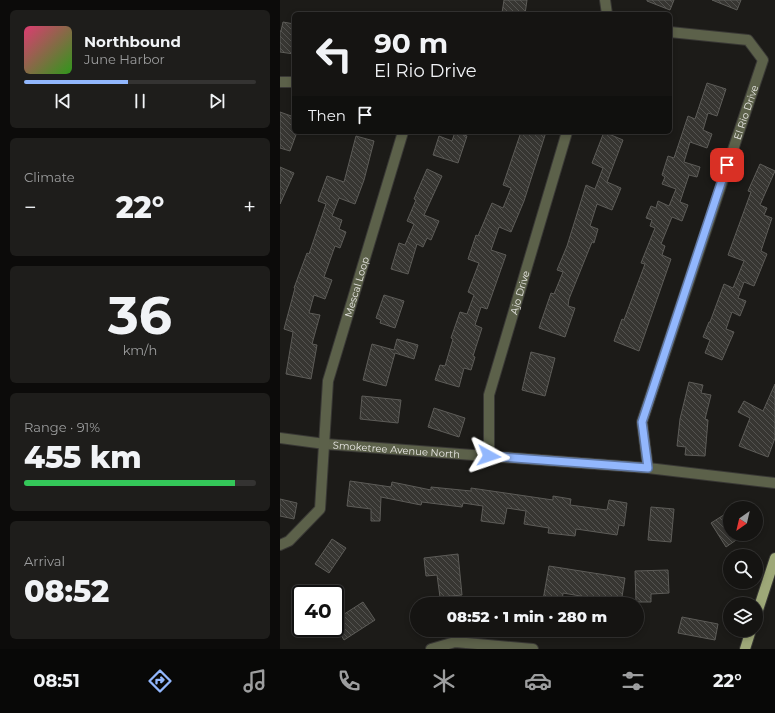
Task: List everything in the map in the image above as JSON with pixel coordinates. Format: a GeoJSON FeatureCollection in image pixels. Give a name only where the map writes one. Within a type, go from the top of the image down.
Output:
{"type":"FeatureCollection","features":[{"type":"Feature","properties":{"kind":"main road"},"geometry":{"type":"LineString","coordinates":[[762,597],[775,558]]}},
{"type":"Feature","properties":{"kind":"main road"},"geometry":{"type":"LineString","coordinates":[[745,649],[749,637]]}},
{"type":"Feature","properties":{"kind":"street"},"geometry":{"type":"LineString","coordinates":[[605,0],[607,12]]}},
{"type":"Feature","properties":{"kind":"street","name":"El Rio Drive"},"geometry":{"type":"LineString","coordinates":[[648,468],[642,422],[763,60],[748,40],[672,32]]}},
{"type":"Feature","properties":{"kind":"street"},"geometry":{"type":"LineString","coordinates":[[280,82],[292,82]]}},
{"type":"Feature","properties":{"kind":"street","name":"Mescal Loop"},"geometry":{"type":"LineString","coordinates":[[280,545],[289,540],[320,509],[328,381],[401,134]]}},
{"type":"Feature","properties":{"kind":"street","name":"Ajo Drive"},"geometry":{"type":"LineString","coordinates":[[489,456],[489,395],[566,134]]}},
{"type":"Feature","properties":{"kind":"street","name":"Smoketree Avenue North"},"geometry":{"type":"LineString","coordinates":[[280,438],[325,444],[648,468],[775,483]]}},
{"type":"Feature","properties":{"kind":"street"},"geometry":{"type":"LineString","coordinates":[[430,649],[455,642],[533,649]]}},
{"type":"Feature","properties":{"kind":"building"},"geometry":{"type":"Polygon","coordinates":[[[504,0],[527,0],[525,12],[502,12],[504,0]]]}},
{"type":"Feature","properties":{"kind":"building"},"geometry":{"type":"Polygon","coordinates":[[[647,0],[674,0],[670,10],[647,0]]]}},
{"type":"Feature","properties":{"kind":"building"},"geometry":{"type":"Polygon","coordinates":[[[712,0],[741,0],[737,10],[712,0]]]}},
{"type":"Feature","properties":{"kind":"building"},"geometry":{"type":"Polygon","coordinates":[[[283,22],[292,24],[292,54],[280,52],[283,22]]]}},
{"type":"Feature","properties":{"kind":"building"},"geometry":{"type":"Polygon","coordinates":[[[707,83],[726,89],[717,116],[708,113],[703,130],[712,134],[707,148],[690,142],[684,162],[700,167],[697,177],[689,175],[680,202],[688,205],[682,221],[672,217],[661,244],[665,246],[662,255],[671,259],[639,351],[614,341],[622,319],[624,320],[645,264],[641,263],[655,228],[650,226],[652,220],[646,218],[651,206],[656,208],[658,201],[669,206],[676,189],[662,184],[665,177],[662,175],[668,156],[674,158],[688,116],[695,119],[707,83]]]}},
{"type":"Feature","properties":{"kind":"building"},"geometry":{"type":"Polygon","coordinates":[[[280,112],[292,116],[292,134],[296,134],[290,151],[280,148],[280,112]]]}},
{"type":"Feature","properties":{"kind":"building"},"geometry":{"type":"Polygon","coordinates":[[[454,134],[467,136],[458,163],[433,155],[439,136],[452,141],[454,134]]]}},
{"type":"Feature","properties":{"kind":"building"},"geometry":{"type":"Polygon","coordinates":[[[520,134],[545,134],[524,201],[511,232],[499,227],[491,250],[506,255],[487,309],[481,307],[475,325],[482,328],[473,356],[475,357],[471,370],[464,368],[459,387],[435,380],[440,365],[445,366],[453,339],[451,338],[460,312],[467,314],[474,295],[468,292],[479,263],[468,259],[476,235],[478,236],[492,203],[503,208],[511,188],[503,185],[520,134]]]}},
{"type":"Feature","properties":{"kind":"building"},"geometry":{"type":"Polygon","coordinates":[[[603,134],[609,134],[623,140],[607,182],[621,188],[612,210],[597,204],[590,226],[598,229],[594,243],[592,242],[569,299],[568,306],[575,308],[565,337],[539,328],[551,293],[554,294],[563,272],[557,270],[567,246],[586,185],[595,189],[603,168],[592,163],[603,134]]]}},
{"type":"Feature","properties":{"kind":"building"},"geometry":{"type":"Polygon","coordinates":[[[356,136],[374,141],[364,180],[355,204],[339,198],[332,216],[342,220],[339,229],[346,232],[340,248],[335,246],[324,277],[332,280],[325,299],[314,295],[309,313],[320,315],[312,344],[317,345],[311,379],[286,374],[293,332],[284,329],[294,288],[307,253],[309,254],[326,204],[318,201],[327,176],[344,182],[356,136]]]}},
{"type":"Feature","properties":{"kind":"building"},"geometry":{"type":"Polygon","coordinates":[[[760,164],[775,171],[760,205],[767,208],[764,215],[772,218],[761,251],[767,254],[754,286],[744,282],[738,298],[746,301],[740,316],[732,312],[726,329],[734,332],[722,360],[705,353],[710,340],[703,337],[724,284],[733,288],[744,261],[728,255],[751,192],[748,191],[760,164]]]}},
{"type":"Feature","properties":{"kind":"building"},"geometry":{"type":"Polygon","coordinates":[[[280,167],[294,173],[280,204],[280,167]]]}},
{"type":"Feature","properties":{"kind":"building"},"geometry":{"type":"Polygon","coordinates":[[[427,169],[442,176],[424,215],[439,221],[431,240],[427,238],[423,247],[417,244],[408,274],[391,269],[399,243],[405,245],[414,224],[407,221],[416,200],[414,199],[427,169]]]}},
{"type":"Feature","properties":{"kind":"building"},"geometry":{"type":"Polygon","coordinates":[[[384,295],[404,301],[395,328],[380,323],[381,320],[376,318],[384,295]]]}},
{"type":"Feature","properties":{"kind":"building"},"geometry":{"type":"Polygon","coordinates":[[[397,339],[418,345],[414,359],[395,353],[386,386],[363,380],[372,344],[394,350],[397,339]]]}},
{"type":"Feature","properties":{"kind":"building"},"geometry":{"type":"Polygon","coordinates":[[[531,352],[555,358],[545,396],[522,390],[531,352]]]}},
{"type":"Feature","properties":{"kind":"building"},"geometry":{"type":"Polygon","coordinates":[[[689,382],[703,385],[701,393],[711,395],[705,419],[708,420],[705,456],[685,455],[686,447],[677,446],[680,419],[689,382]]]}},
{"type":"Feature","properties":{"kind":"building"},"geometry":{"type":"Polygon","coordinates":[[[775,384],[775,438],[768,457],[739,446],[750,418],[738,412],[744,401],[763,411],[775,384]]]}},
{"type":"Feature","properties":{"kind":"building"},"geometry":{"type":"Polygon","coordinates":[[[362,396],[401,400],[398,423],[360,419],[362,396]]]}},
{"type":"Feature","properties":{"kind":"building"},"geometry":{"type":"Polygon","coordinates":[[[434,408],[465,418],[459,437],[428,427],[434,408]]]}},
{"type":"Feature","properties":{"kind":"building"},"geometry":{"type":"Polygon","coordinates":[[[350,481],[391,487],[392,482],[431,490],[431,487],[471,491],[471,488],[553,500],[553,496],[571,499],[570,505],[607,510],[609,500],[627,503],[624,526],[619,525],[617,535],[576,529],[575,536],[548,533],[549,528],[524,524],[526,511],[507,508],[504,524],[481,521],[483,506],[463,503],[462,507],[422,502],[421,505],[381,497],[380,521],[371,521],[371,509],[347,506],[350,481]]]}},
{"type":"Feature","properties":{"kind":"building"},"geometry":{"type":"Polygon","coordinates":[[[280,499],[297,503],[294,519],[280,516],[280,499]]]}},
{"type":"Feature","properties":{"kind":"building"},"geometry":{"type":"Polygon","coordinates":[[[651,507],[674,509],[671,542],[648,540],[651,507]]]}},
{"type":"Feature","properties":{"kind":"building"},"geometry":{"type":"Polygon","coordinates":[[[723,515],[723,541],[735,541],[726,547],[711,523],[723,515]]]}},
{"type":"Feature","properties":{"kind":"building"},"geometry":{"type":"Polygon","coordinates":[[[332,539],[346,548],[329,573],[315,564],[332,539]]]}},
{"type":"Feature","properties":{"kind":"building"},"geometry":{"type":"Polygon","coordinates":[[[458,554],[462,595],[440,597],[437,575],[426,576],[424,558],[458,554]]]}},
{"type":"Feature","properties":{"kind":"building"},"geometry":{"type":"Polygon","coordinates":[[[549,566],[625,578],[622,597],[586,597],[563,593],[563,597],[544,597],[549,566]]]}},
{"type":"Feature","properties":{"kind":"building"},"geometry":{"type":"Polygon","coordinates":[[[668,570],[669,593],[651,594],[651,602],[644,602],[644,597],[636,597],[635,571],[668,570]]]}},
{"type":"Feature","properties":{"kind":"building"},"geometry":{"type":"Polygon","coordinates":[[[363,602],[375,620],[344,640],[342,637],[344,637],[344,614],[363,602]]]}},
{"type":"Feature","properties":{"kind":"building"},"geometry":{"type":"Polygon","coordinates":[[[682,617],[718,624],[715,640],[678,633],[682,617]]]}},
{"type":"Feature","properties":{"kind":"route"},"geometry":{"type":"LineString","coordinates":[[489,456],[648,468],[642,422],[727,165]]}}]}
